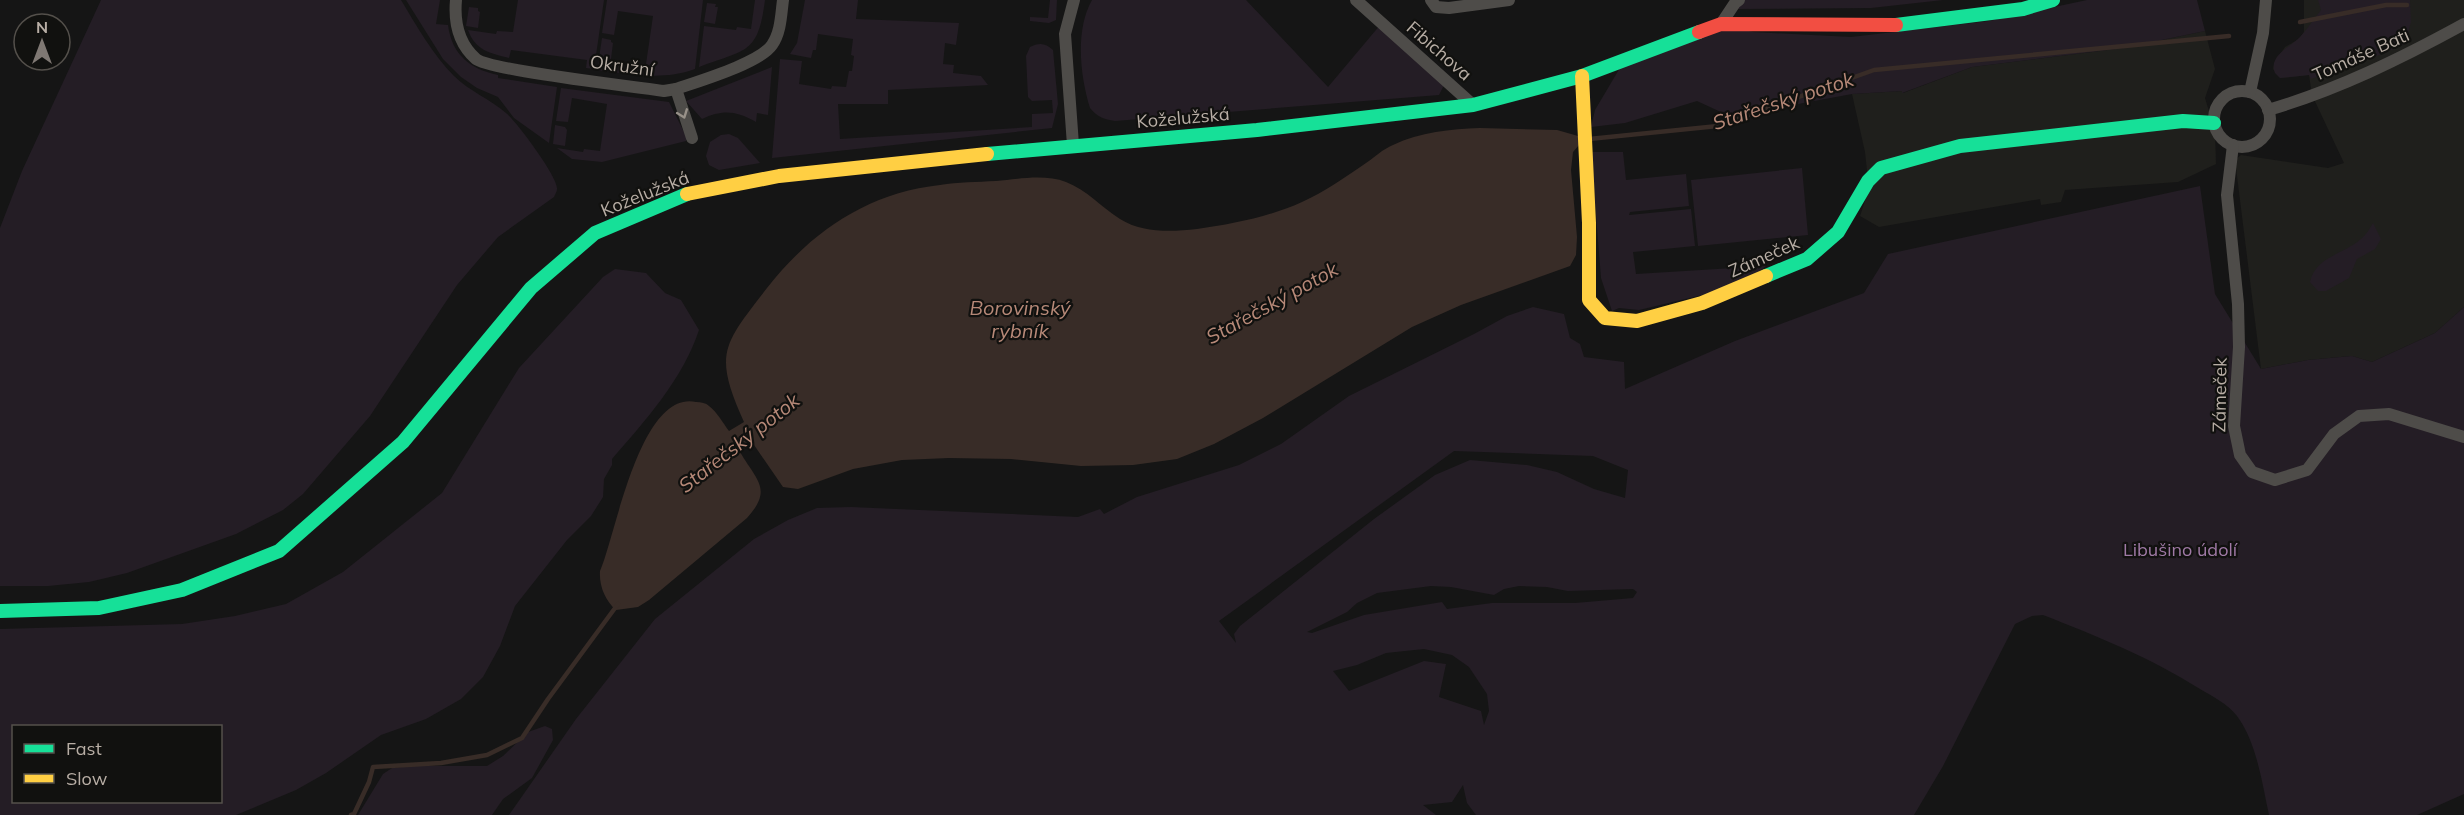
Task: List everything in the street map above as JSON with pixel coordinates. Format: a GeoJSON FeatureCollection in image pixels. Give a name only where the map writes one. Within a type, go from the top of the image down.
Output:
{"type":"FeatureCollection","features":[{"type":"Feature","properties":{"kind":"main road","name":"Koželužská"},"geometry":{"type":"LineString","coordinates":[[0,611],[99,608],[171,592],[279,551],[403,442],[531,288],[596,233],[679,196],[779,176],[1257,130],[1473,105],[1582,76],[1721,24],[1887,26],[2023,9],[2052,0]]}},
{"type":"Feature","properties":{"kind":"main road","name":"Zámeček"},"geometry":{"type":"LineString","coordinates":[[1582,76],[1590,224],[1590,300],[1605,318],[1637,321],[1702,303],[1807,259],[1838,232],[1868,181],[1881,168],[1960,146],[2183,121],[2214,123]]}},
{"type":"Feature","properties":{"kind":"street","name":"Okružní"},"geometry":{"type":"LineString","coordinates":[[456,0],[455,9],[460,39],[478,61],[505,68],[664,91],[676,89],[760,57],[772,46],[779,30],[783,0]]}},
{"type":"Feature","properties":{"kind":"street"},"geometry":{"type":"LineString","coordinates":[[1073,146],[1065,34],[1074,0]]}},
{"type":"Feature","properties":{"kind":"street","name":"Fibichova"},"geometry":{"type":"LineString","coordinates":[[1356,0],[1473,105]]}},
{"type":"Feature","properties":{"kind":"street"},"geometry":{"type":"LineString","coordinates":[[1431,0],[1436,8],[1509,0]]}},
{"type":"Feature","properties":{"kind":"street"},"geometry":{"type":"LineString","coordinates":[[1721,24],[1739,0]]}},
{"type":"Feature","properties":{"kind":"street"},"geometry":{"type":"LineString","coordinates":[[2250,92],[2263,33],[2266,0]]}},
{"type":"Feature","properties":{"kind":"street","name":"Tomáše Bati"},"geometry":{"type":"LineString","coordinates":[[2268,110],[2326,92],[2426,45],[2464,24]]}},
{"type":"Feature","properties":{"kind":"street"},"geometry":{"type":"LineString","coordinates":[[676,89],[692,138]]}},
{"type":"Feature","properties":{"kind":"street"},"geometry":{"type":"LineString","coordinates":[[2232,92],[2250,92],[2265,102],[2268,110],[2270,120],[2263,137],[2246,146],[2233,146],[2221,137],[2214,123],[2217,104],[2232,92]]}},
{"type":"Feature","properties":{"kind":"street","name":"Zámeček"},"geometry":{"type":"LineString","coordinates":[[2233,146],[2227,195],[2238,304],[2239,347],[2234,426],[2240,455],[2252,472],[2275,480],[2307,470],[2334,434],[2359,416],[2389,414],[2464,437]]}},
{"type":"Feature","properties":{"kind":"shaded area"},"geometry":{"type":"Polygon","coordinates":[[[2304,0],[2464,0],[2464,307],[2435,333],[2372,362],[2352,356],[2308,360],[2261,369],[2235,160],[2241,155],[2328,168],[2344,163],[2312,95],[2309,75],[2280,78],[2273,69],[2274,63],[2285,47],[2299,39],[2304,32],[2304,0]]]}},
{"type":"Feature","properties":{"kind":"shaded area"},"geometry":{"type":"Polygon","coordinates":[[[2205,31],[2215,69],[2205,98],[2215,131],[2216,164],[2178,182],[2065,190],[2061,202],[2041,205],[2040,199],[1879,227],[1860,216],[1869,189],[1865,152],[1852,94],[1902,91],[1903,93],[1972,67],[2123,48],[2205,31]]]}},
{"type":"Feature","properties":{"kind":"green space"},"geometry":{"type":"Polygon","coordinates":[[[101,0],[401,0],[425,40],[446,68],[466,86],[506,113],[518,127],[551,173],[557,190],[554,197],[498,237],[457,285],[370,416],[303,494],[283,510],[236,534],[127,573],[89,582],[48,586],[0,586],[0,228],[22,171],[68,72],[72,72],[72,63],[101,0]]]}},
{"type":"Feature","properties":{"kind":"green space"},"geometry":{"type":"Polygon","coordinates":[[[406,0],[440,0],[436,24],[448,25],[450,36],[458,52],[479,69],[498,75],[498,78],[557,87],[549,143],[514,118],[498,97],[477,88],[461,77],[443,59],[406,0]]]}},
{"type":"Feature","properties":{"kind":"green space"},"geometry":{"type":"Polygon","coordinates":[[[518,0],[604,0],[594,69],[586,68],[587,60],[511,50],[509,58],[484,50],[479,46],[468,30],[496,34],[497,31],[513,32],[518,0]]]}},
{"type":"Feature","properties":{"kind":"green space"},"geometry":{"type":"Polygon","coordinates":[[[607,0],[703,0],[695,69],[658,76],[597,70],[599,61],[631,66],[632,62],[646,64],[653,16],[618,11],[614,35],[602,33],[607,0]]]}},
{"type":"Feature","properties":{"kind":"green space"},"geometry":{"type":"Polygon","coordinates":[[[755,0],[765,0],[762,18],[753,41],[739,52],[699,67],[704,26],[736,30],[737,27],[751,29],[755,0]]]}},
{"type":"Feature","properties":{"kind":"green space"},"geometry":{"type":"Polygon","coordinates":[[[805,0],[858,0],[856,19],[959,23],[956,45],[945,43],[943,64],[954,65],[953,73],[981,76],[988,85],[888,90],[888,104],[838,104],[840,139],[1032,127],[1032,114],[1053,113],[1052,100],[1032,101],[1028,97],[1026,56],[1030,47],[1036,44],[1048,46],[1053,50],[1058,104],[1052,128],[772,158],[780,59],[802,61],[799,84],[831,89],[832,86],[846,87],[849,71],[852,71],[853,39],[818,34],[816,50],[813,50],[811,58],[790,54],[797,43],[805,0]]]}},
{"type":"Feature","properties":{"kind":"green space"},"geometry":{"type":"Polygon","coordinates":[[[1050,0],[1057,0],[1056,20],[1049,23],[1030,21],[1030,17],[1048,18],[1050,0]]]}},
{"type":"Feature","properties":{"kind":"green space"},"geometry":{"type":"Polygon","coordinates":[[[1092,0],[1246,0],[1328,87],[1381,24],[1446,81],[1439,95],[1115,121],[1098,116],[1090,108],[1084,82],[1081,39],[1083,25],[1092,0]]]}},
{"type":"Feature","properties":{"kind":"green space"},"geometry":{"type":"Polygon","coordinates":[[[1739,0],[1943,0],[1871,8],[1730,9],[1739,0]]]}},
{"type":"Feature","properties":{"kind":"green space"},"geometry":{"type":"Polygon","coordinates":[[[2087,0],[2197,0],[2205,31],[2123,48],[1972,67],[1902,93],[1902,91],[1852,94],[1749,113],[1723,113],[1697,101],[1625,123],[1591,127],[1595,110],[1624,61],[1721,24],[1753,32],[1851,37],[1989,21],[2087,0]]]}},
{"type":"Feature","properties":{"kind":"green space"},"geometry":{"type":"Polygon","coordinates":[[[2318,0],[2410,0],[2411,22],[2405,44],[2311,79],[2309,75],[2280,78],[2275,73],[2274,67],[2277,56],[2300,37],[2321,10],[2318,0]]]}},
{"type":"Feature","properties":{"kind":"green space"},"geometry":{"type":"Polygon","coordinates":[[[707,3],[716,4],[715,7],[718,7],[715,24],[704,22],[707,3]]]}},
{"type":"Feature","properties":{"kind":"green space"},"geometry":{"type":"Polygon","coordinates":[[[469,7],[478,8],[480,12],[478,28],[466,26],[469,7]]]}},
{"type":"Feature","properties":{"kind":"green space"},"geometry":{"type":"Polygon","coordinates":[[[602,38],[611,40],[613,43],[611,59],[599,58],[602,38]]]}},
{"type":"Feature","properties":{"kind":"green space"},"geometry":{"type":"Polygon","coordinates":[[[772,67],[768,115],[757,113],[756,122],[742,115],[730,113],[702,119],[686,101],[772,67]]]}},
{"type":"Feature","properties":{"kind":"green space"},"geometry":{"type":"Polygon","coordinates":[[[561,88],[669,102],[686,136],[686,141],[602,162],[572,159],[557,148],[583,152],[584,149],[600,151],[607,104],[572,98],[568,122],[556,121],[561,88]]]}},
{"type":"Feature","properties":{"kind":"green space"},"geometry":{"type":"Polygon","coordinates":[[[555,125],[565,127],[567,130],[565,146],[553,144],[555,125]]]}},
{"type":"Feature","properties":{"kind":"green space"},"geometry":{"type":"Polygon","coordinates":[[[729,134],[738,138],[760,163],[719,170],[709,165],[706,156],[710,142],[721,135],[729,134]]]}},
{"type":"Feature","properties":{"kind":"green space"},"geometry":{"type":"Polygon","coordinates":[[[1591,152],[1623,152],[1626,180],[1686,174],[1689,206],[1630,212],[1629,215],[1691,209],[1695,246],[1633,252],[1636,274],[1766,266],[1756,274],[1715,292],[1639,310],[1619,308],[1612,311],[1601,278],[1591,152]]]}},
{"type":"Feature","properties":{"kind":"green space"},"geometry":{"type":"Polygon","coordinates":[[[1802,168],[1808,235],[1698,246],[1691,180],[1802,168]]]}},
{"type":"Feature","properties":{"kind":"green space","name":"Libušino údolí"},"geometry":{"type":"Polygon","coordinates":[[[2200,186],[2215,294],[2261,369],[2308,360],[2352,356],[2372,362],[2435,333],[2464,307],[2464,794],[2417,815],[2269,815],[2254,751],[2244,727],[2229,708],[2215,697],[2143,657],[2043,615],[2032,616],[2015,624],[1943,766],[1914,815],[1476,815],[1467,803],[1463,785],[1452,802],[1423,805],[1436,815],[509,815],[576,719],[655,619],[754,539],[788,520],[817,508],[851,507],[1078,517],[1100,509],[1104,514],[1137,497],[1239,465],[1281,444],[1349,396],[1507,316],[1533,307],[1564,314],[1570,338],[1580,344],[1584,357],[1624,362],[1625,389],[1735,341],[1864,293],[1888,254],[2200,186]],[[1454,451],[1219,621],[1236,643],[1234,634],[1240,626],[1374,519],[1435,475],[1470,460],[1527,465],[1557,472],[1594,489],[1625,498],[1628,470],[1593,456],[1454,451]],[[1431,586],[1377,593],[1357,603],[1347,612],[1307,632],[1312,633],[1364,615],[1442,602],[1447,609],[1492,603],[1575,603],[1633,598],[1637,592],[1633,589],[1568,591],[1547,587],[1519,586],[1504,589],[1494,595],[1451,587],[1431,586]],[[1424,649],[1386,653],[1357,665],[1333,671],[1349,691],[1424,661],[1446,664],[1439,697],[1481,711],[1484,725],[1489,711],[1487,694],[1469,667],[1452,655],[1424,649]]]}},
{"type":"Feature","properties":{"kind":"green space"},"geometry":{"type":"Polygon","coordinates":[[[2373,223],[2381,239],[2375,249],[2357,259],[2349,278],[2326,291],[2318,291],[2310,282],[2318,267],[2361,239],[2373,223]]]}},
{"type":"Feature","properties":{"kind":"green space"},"geometry":{"type":"Polygon","coordinates":[[[615,269],[646,273],[665,293],[681,300],[699,330],[683,365],[662,399],[612,459],[612,465],[604,479],[603,497],[591,516],[567,540],[515,606],[500,646],[483,677],[461,699],[426,719],[381,735],[326,773],[296,790],[236,815],[0,815],[0,629],[182,624],[235,616],[286,604],[343,572],[442,493],[519,368],[603,277],[615,269]]]}},
{"type":"Feature","properties":{"kind":"green space"},"geometry":{"type":"Polygon","coordinates":[[[545,726],[552,729],[553,740],[532,778],[503,799],[492,815],[358,815],[383,774],[392,768],[487,766],[503,756],[528,732],[545,726]]]}},
{"type":"Feature","properties":{"kind":"water","name":"Borovinský rybník"},"geometry":{"type":"Polygon","coordinates":[[[1458,129],[1557,130],[1585,138],[1573,152],[1571,170],[1577,237],[1576,255],[1570,266],[1461,305],[1412,327],[1263,418],[1214,444],[1177,459],[1133,465],[1081,466],[1011,459],[902,460],[853,469],[798,489],[783,487],[752,442],[740,452],[757,478],[761,492],[755,508],[747,518],[638,607],[616,610],[606,597],[600,571],[633,468],[645,440],[660,418],[676,404],[698,402],[706,404],[712,408],[729,431],[744,422],[728,380],[727,350],[732,337],[767,288],[802,249],[843,218],[865,206],[913,189],[961,183],[1049,178],[1074,185],[1129,224],[1167,231],[1197,229],[1251,219],[1302,202],[1335,184],[1386,149],[1414,137],[1458,129]]]}},
{"type":"Feature","properties":{"kind":"waterway","name":"Stařečský potok"},"geometry":{"type":"LineString","coordinates":[[2300,22],[2386,5],[2407,5]]}},
{"type":"Feature","properties":{"kind":"waterway","name":"Stařečský potok"},"geometry":{"type":"LineString","coordinates":[[1589,139],[1718,126],[1874,70],[2229,36]]}},
{"type":"Feature","properties":{"kind":"waterway","name":"Stařečský potok"},"geometry":{"type":"LineString","coordinates":[[351,815],[354,814],[369,782],[373,767],[441,763],[487,755],[522,738],[618,604]]}},
{"type":"Feature","properties":{"kind":"traffic: fast"},"geometry":{"type":"LineString","coordinates":[[1896,25],[2023,9],[2053,0]]}},
{"type":"Feature","properties":{"kind":"traffic: fast"},"geometry":{"type":"LineString","coordinates":[[987,154],[1257,130],[1473,105],[1582,76],[1699,32]]}},
{"type":"Feature","properties":{"kind":"traffic: fast"},"geometry":{"type":"LineString","coordinates":[[1766,276],[1807,259],[1838,232],[1868,181],[1881,168],[1960,146],[2183,121],[2214,123]]}},
{"type":"Feature","properties":{"kind":"traffic: fast"},"geometry":{"type":"LineString","coordinates":[[0,611],[99,608],[182,590],[279,551],[403,442],[531,288],[595,233],[687,194]]}},
{"type":"Feature","properties":{"kind":"traffic: slow"},"geometry":{"type":"LineString","coordinates":[[1582,76],[1589,223],[1589,300],[1605,318],[1637,321],[1702,303],[1766,276]]}},
{"type":"Feature","properties":{"kind":"traffic: slow"},"geometry":{"type":"LineString","coordinates":[[687,194],[779,176],[987,154]]}},
{"type":"Feature","properties":{"kind":"traffic: jam"},"geometry":{"type":"LineString","coordinates":[[1699,32],[1721,24],[1896,25]]}}]}
